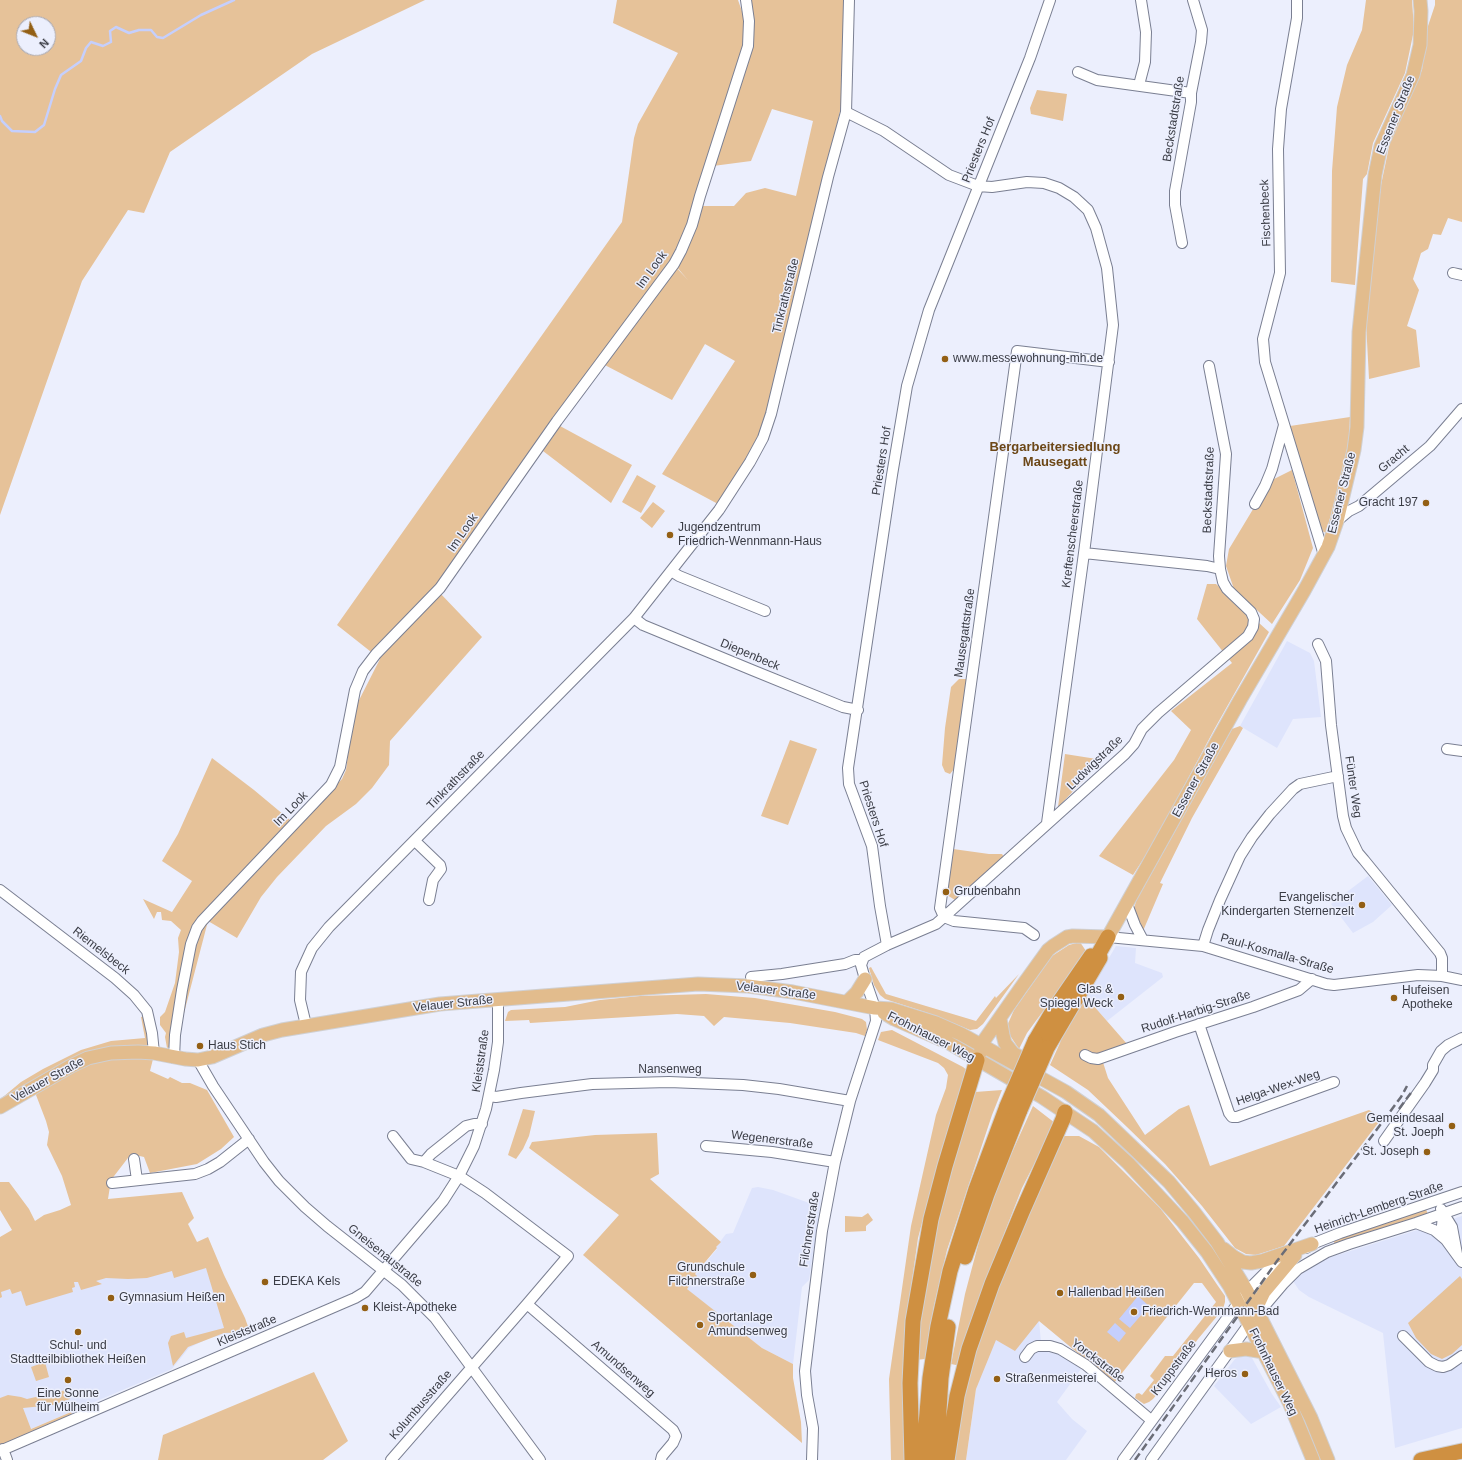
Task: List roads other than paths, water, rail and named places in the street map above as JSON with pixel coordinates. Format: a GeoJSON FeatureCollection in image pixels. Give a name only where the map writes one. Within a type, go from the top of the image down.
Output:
{"type":"FeatureCollection","features":[{"type":"Feature","properties":{"kind":"highway"},"geometry":{"type":"LineString","coordinates":[[923,1460],[930,1378],[938,1326],[950,1271],[976,1189],[1041,1045],[1051,1014],[1088,960],[1092,956],[1099,953],[1108,937]]}},
{"type":"Feature","properties":{"kind":"highway"},"geometry":{"type":"LineString","coordinates":[[912,1460],[910,1382],[913,1321],[931,1219],[945,1166],[977,1060]]}},
{"type":"Feature","properties":{"kind":"highway"},"geometry":{"type":"LineString","coordinates":[[938,1460],[937,1443],[941,1378],[948,1327],[958,1282],[1013,1108]]}},
{"type":"Feature","properties":{"kind":"highway"},"geometry":{"type":"LineString","coordinates":[[947,1460],[956,1396],[969,1349],[992,1284],[1022,1212],[1064,1119],[1065,1112]]}},
{"type":"Feature","properties":{"kind":"highway"},"geometry":{"type":"LineString","coordinates":[[1421,1460],[1462,1451]]}},
{"type":"Feature","properties":{"kind":"main road","name":"Essener Straße"},"geometry":{"type":"LineString","coordinates":[[1108,937],[1240,700],[1301,597],[1324,555],[1337,522],[1354,450],[1357,427],[1359,332],[1375,175],[1381,146],[1413,75],[1420,45],[1420,0]]}},
{"type":"Feature","properties":{"kind":"main road"},"geometry":{"type":"LineString","coordinates":[[977,1060],[983,1044],[1044,956],[1053,946],[1067,937],[1073,936],[1108,937]]}},
{"type":"Feature","properties":{"kind":"main road"},"geometry":{"type":"LineString","coordinates":[[847,1002],[857,992],[865,980]]}},
{"type":"Feature","properties":{"kind":"main road","name":"Velauer Straße"},"geometry":{"type":"LineString","coordinates":[[0,1107],[71,1066],[88,1058],[111,1053],[138,1052],[198,1060],[217,1055],[263,1035],[306,1025],[440,1004],[698,984],[748,986],[793,992],[875,1008]]}},
{"type":"Feature","properties":{"kind":"main road","name":"Frohnhauser Weg"},"geometry":{"type":"LineString","coordinates":[[875,1008],[891,1008],[936,1023],[983,1044],[1066,1092],[1099,1115],[1169,1182],[1217,1242],[1247,1291],[1311,1418],[1328,1460]]}},
{"type":"Feature","properties":{"kind":"main road","name":"Frohnhauser Weg"},"geometry":{"type":"LineString","coordinates":[[875,1008],[894,1019],[949,1043],[1042,1097],[1093,1131],[1128,1163],[1183,1222],[1207,1252],[1238,1303],[1264,1352],[1289,1402],[1313,1460]]}},
{"type":"Feature","properties":{"kind":"main road"},"geometry":{"type":"LineString","coordinates":[[1000,1019],[1002,1036],[1005,1043],[1013,1053],[1076,1089],[1087,1098],[1099,1115]]}},
{"type":"Feature","properties":{"kind":"main road"},"geometry":{"type":"LineString","coordinates":[[1065,1112],[1066,1092]]}},
{"type":"Feature","properties":{"kind":"main road"},"geometry":{"type":"LineString","coordinates":[[1217,1242],[1234,1257],[1243,1262],[1262,1261],[1312,1244]]}},
{"type":"Feature","properties":{"kind":"main road"},"geometry":{"type":"LineString","coordinates":[[1249,1324],[1257,1311],[1264,1292],[1295,1255]]}},
{"type":"Feature","properties":{"kind":"main road"},"geometry":{"type":"LineString","coordinates":[[1230,1351],[1246,1348],[1264,1352]]}},
{"type":"Feature","properties":{"kind":"street","name":"Im Look"},"geometry":{"type":"LineString","coordinates":[[174,1058],[175,1035],[191,944],[202,921],[331,785],[340,767],[355,690],[363,671],[376,654],[440,588],[575,396],[674,264],[690,231],[747,52],[750,33],[746,0]]}},
{"type":"Feature","properties":{"kind":"street","name":"Tinkrathstraße"},"geometry":{"type":"LineString","coordinates":[[306,1025],[300,1000],[301,972],[312,948],[329,927],[634,618],[727,498],[750,462],[767,428],[846,112],[849,0]]}},
{"type":"Feature","properties":{"kind":"street","name":"Priesters Hof"},"geometry":{"type":"LineString","coordinates":[[887,945],[872,846],[849,784],[848,768],[858,710],[892,475],[908,386],[929,310],[1030,58],[1050,0]]}},
{"type":"Feature","properties":{"kind":"street"},"geometry":{"type":"LineString","coordinates":[[1139,85],[1145,62],[1146,32],[1140,0]]}},
{"type":"Feature","properties":{"kind":"street","name":"Beckstadtstraße"},"geometry":{"type":"LineString","coordinates":[[1182,242],[1175,205],[1175,191],[1191,102],[1190,93],[1201,42],[1202,30],[1193,0]]}},
{"type":"Feature","properties":{"kind":"street","name":"Fischenbeck"},"geometry":{"type":"LineString","coordinates":[[1297,0],[1297,18],[1281,109],[1278,149],[1280,274],[1263,339],[1266,362],[1324,555]]}},
{"type":"Feature","properties":{"kind":"street"},"geometry":{"type":"LineString","coordinates":[[1078,72],[1097,80],[1190,93]]}},
{"type":"Feature","properties":{"kind":"street","name":"Kreftenscheerstraße"},"geometry":{"type":"LineString","coordinates":[[846,112],[884,132],[949,175],[978,186],[992,187],[1027,182],[1044,183],[1059,188],[1074,197],[1088,210],[1096,228],[1107,268],[1113,325],[1048,823]]}},
{"type":"Feature","properties":{"kind":"street","name":"Mausegattstraße"},"geometry":{"type":"LineString","coordinates":[[944,917],[940,908],[1018,351],[1109,362]]}},
{"type":"Feature","properties":{"kind":"street","name":"Beckstadtstraße"},"geometry":{"type":"LineString","coordinates":[[1209,366],[1226,454],[1219,556],[1220,569],[1223,582],[1227,589],[1251,612],[1254,619]]}},
{"type":"Feature","properties":{"kind":"street","name":"Gracht"},"geometry":{"type":"LineString","coordinates":[[1337,522],[1349,511],[1359,506],[1430,446],[1462,409]]}},
{"type":"Feature","properties":{"kind":"street"},"geometry":{"type":"LineString","coordinates":[[1254,504],[1265,486],[1272,469],[1284,423]]}},
{"type":"Feature","properties":{"kind":"street"},"geometry":{"type":"LineString","coordinates":[[1084,553],[1207,566],[1220,569]]}},
{"type":"Feature","properties":{"kind":"street"},"geometry":{"type":"LineString","coordinates":[[671,571],[679,576],[765,611]]}},
{"type":"Feature","properties":{"kind":"street","name":"Diepenbeck"},"geometry":{"type":"LineString","coordinates":[[634,618],[643,625],[759,673],[844,707],[858,710]]}},
{"type":"Feature","properties":{"kind":"street","name":"Ludwigstraße"},"geometry":{"type":"LineString","coordinates":[[944,917],[1125,754],[1134,744],[1142,729],[1158,713],[1248,636],[1253,627],[1254,619]]}},
{"type":"Feature","properties":{"kind":"street","name":"Fünter Weg"},"geometry":{"type":"LineString","coordinates":[[1318,644],[1326,661],[1331,725],[1344,822],[1358,853],[1435,947],[1442,958],[1442,976]]}},
{"type":"Feature","properties":{"kind":"street"},"geometry":{"type":"LineString","coordinates":[[1447,749],[1462,751]]}},
{"type":"Feature","properties":{"kind":"street"},"geometry":{"type":"LineString","coordinates":[[1203,946],[1220,900],[1240,856],[1252,837],[1270,814],[1293,789],[1300,784],[1338,776]]}},
{"type":"Feature","properties":{"kind":"street"},"geometry":{"type":"LineString","coordinates":[[415,841],[440,865],[441,869],[433,880],[429,900]]}},
{"type":"Feature","properties":{"kind":"street","name":"Riemelsbeck"},"geometry":{"type":"LineString","coordinates":[[0,890],[115,978],[134,995],[147,1011],[152,1033],[154,1053]]}},
{"type":"Feature","properties":{"kind":"street"},"geometry":{"type":"LineString","coordinates":[[1127,904],[1135,925],[1143,940]]}},
{"type":"Feature","properties":{"kind":"street"},"geometry":{"type":"LineString","coordinates":[[944,917],[954,922],[1024,928],[1034,935]]}},
{"type":"Feature","properties":{"kind":"street","name":"Velauer Straße"},"geometry":{"type":"LineString","coordinates":[[751,977],[782,974],[845,964],[855,960],[862,960],[868,953],[936,924],[944,917]]}},
{"type":"Feature","properties":{"kind":"street","name":"Paul-Kosmalla-Straße"},"geometry":{"type":"LineString","coordinates":[[1108,937],[1203,946],[1326,984],[1334,985],[1418,975],[1442,976],[1462,980]]}},
{"type":"Feature","properties":{"kind":"street"},"geometry":{"type":"LineString","coordinates":[[862,960],[861,965],[865,980],[875,1008]]}},
{"type":"Feature","properties":{"kind":"street","name":"Rudolf-Harbig-Straße"},"geometry":{"type":"LineString","coordinates":[[1084,1055],[1098,1059],[1299,990],[1312,979]]}},
{"type":"Feature","properties":{"kind":"street","name":"Kleiststraße"},"geometry":{"type":"LineString","coordinates":[[2,1450],[355,1298],[364,1292],[385,1270],[443,1201],[459,1176],[474,1146],[490,1096],[498,1042],[498,1000]]}},
{"type":"Feature","properties":{"kind":"street","name":"Filchnerstraße"},"geometry":{"type":"LineString","coordinates":[[812,1460],[813,1428],[807,1395],[805,1371],[822,1231],[850,1101],[875,1027],[875,1008]]}},
{"type":"Feature","properties":{"kind":"street","name":"Helga-Wex-Weg"},"geometry":{"type":"LineString","coordinates":[[1199,1024],[1229,1113],[1232,1117],[1237,1117],[1334,1082]]}},
{"type":"Feature","properties":{"kind":"street"},"geometry":{"type":"LineString","coordinates":[[1384,1141],[1425,1083],[1433,1070],[1433,1065],[1441,1051],[1448,1045],[1462,1038]]}},
{"type":"Feature","properties":{"kind":"street","name":"Gneisenaustraße"},"geometry":{"type":"LineString","coordinates":[[198,1060],[213,1086],[264,1162],[291,1194],[346,1242],[385,1270],[415,1297],[435,1318],[540,1460]]}},
{"type":"Feature","properties":{"kind":"street","name":"Nansenweg"},"geometry":{"type":"LineString","coordinates":[[490,1096],[496,1098],[521,1093],[592,1084],[669,1082],[743,1085],[779,1089],[850,1101]]}},
{"type":"Feature","properties":{"kind":"street"},"geometry":{"type":"LineString","coordinates":[[424,1162],[431,1154],[466,1126],[482,1124]]}},
{"type":"Feature","properties":{"kind":"street"},"geometry":{"type":"LineString","coordinates":[[393,1136],[411,1159],[424,1162],[459,1176],[485,1193],[568,1256],[472,1367]]}},
{"type":"Feature","properties":{"kind":"street"},"geometry":{"type":"LineString","coordinates":[[112,1183],[195,1174],[220,1162],[249,1139]]}},
{"type":"Feature","properties":{"kind":"street","name":"Wegenerstraße"},"geometry":{"type":"LineString","coordinates":[[706,1146],[772,1152],[836,1162]]}},
{"type":"Feature","properties":{"kind":"street"},"geometry":{"type":"LineString","coordinates":[[134,1159],[137,1180]]}},
{"type":"Feature","properties":{"kind":"street","name":"Heinrich-Lemberg-Straße"},"geometry":{"type":"LineString","coordinates":[[1247,1291],[1278,1262],[1295,1255],[1312,1244],[1340,1233],[1462,1192]]}},
{"type":"Feature","properties":{"kind":"street"},"geometry":{"type":"LineString","coordinates":[[1438,1201],[1443,1214],[1452,1227],[1459,1258]]}},
{"type":"Feature","properties":{"kind":"street","name":"Heinrich-Lemberg-Straße"},"geometry":{"type":"LineString","coordinates":[[1257,1311],[1298,1269],[1326,1252],[1462,1207]]}},
{"type":"Feature","properties":{"kind":"street"},"geometry":{"type":"LineString","coordinates":[[1443,1214],[1442,1226],[1446,1240]]}},
{"type":"Feature","properties":{"kind":"street"},"geometry":{"type":"LineString","coordinates":[[1416,1223],[1434,1230],[1446,1240],[1459,1258]]}},
{"type":"Feature","properties":{"kind":"street","name":"Kruppstraße"},"geometry":{"type":"LineString","coordinates":[[1123,1460],[1247,1291]]}},
{"type":"Feature","properties":{"kind":"street","name":"Amundsenweg"},"geometry":{"type":"LineString","coordinates":[[527,1304],[673,1430],[676,1436],[673,1443],[662,1456],[661,1460]]}},
{"type":"Feature","properties":{"kind":"street"},"geometry":{"type":"LineString","coordinates":[[1151,1460],[1249,1324]]}},
{"type":"Feature","properties":{"kind":"street"},"geometry":{"type":"LineString","coordinates":[[1403,1336],[1429,1362],[1437,1366],[1443,1367],[1449,1365],[1462,1356]]}},
{"type":"Feature","properties":{"kind":"street","name":"Yorckstraße"},"geometry":{"type":"LineString","coordinates":[[1025,1357],[1037,1346],[1050,1346],[1060,1349],[1078,1359],[1152,1420]]}},
{"type":"Feature","properties":{"kind":"street","name":"Kolumbusstraße"},"geometry":{"type":"LineString","coordinates":[[391,1460],[472,1367]]}},
{"type":"Feature","properties":{"kind":"street"},"geometry":{"type":"LineString","coordinates":[[2,1450],[7,1460]]}},
{"type":"Feature","properties":{"kind":"water","name":"Friedrich-Wennmann-Bad"},"geometry":{"type":"Polygon","coordinates":[[[1138,1296],[1149,1306],[1130,1328],[1119,1319],[1138,1296]]]}},
{"type":"Feature","properties":{"kind":"water"},"geometry":{"type":"Polygon","coordinates":[[[1115,1323],[1126,1333],[1119,1342],[1107,1332],[1115,1323]]]}},
{"type":"Feature","properties":{"kind":"waterway"},"geometry":{"type":"LineString","coordinates":[[0,116],[2,121],[12,131],[35,132],[44,125],[61,75],[81,61],[86,48],[91,42],[103,46],[111,42],[110,31],[116,27],[129,33],[139,30],[151,30],[157,37],[163,38],[201,15],[234,0]]}},
{"type":"Feature","properties":{"kind":"railway"},"geometry":{"type":"LineString","coordinates":[[1135,1460],[1277,1261],[1401,1097],[1407,1086]]}},
{"type":"Feature","properties":{"kind":"railway"},"geometry":{"type":"LineString","coordinates":[[1399,1109],[1413,1090]]}},
{"type":"Feature","properties":{"kind":"place","name":"www.messewohnung-mh.de"},"geometry":{"type":"Point","coordinates":[945,359]}},
{"type":"Feature","properties":{"kind":"place","name":"Gracht 197"},"geometry":{"type":"Point","coordinates":[1426,503]}},
{"type":"Feature","properties":{"kind":"place","name":"Jugendzentrum Friedrich-Wennmann-Haus"},"geometry":{"type":"Point","coordinates":[670,535]}},
{"type":"Feature","properties":{"kind":"place","name":"Grubenbahn"},"geometry":{"type":"Point","coordinates":[946,892]}},
{"type":"Feature","properties":{"kind":"place","name":"Evangelischer Kindergarten Sternenzelt"},"geometry":{"type":"Point","coordinates":[1362,905]}},
{"type":"Feature","properties":{"kind":"place","name":"Glas & Spiegel Weck"},"geometry":{"type":"Point","coordinates":[1121,997]}},
{"type":"Feature","properties":{"kind":"place","name":"Hufeisen Apotheke"},"geometry":{"type":"Point","coordinates":[1394,998]}},
{"type":"Feature","properties":{"kind":"place","name":"Haus Stich"},"geometry":{"type":"Point","coordinates":[200,1046]}},
{"type":"Feature","properties":{"kind":"place","name":"Gemeindesaal St. Joeph"},"geometry":{"type":"Point","coordinates":[1452,1126]}},
{"type":"Feature","properties":{"kind":"place","name":"St. Joseph"},"geometry":{"type":"Point","coordinates":[1427,1152]}},
{"type":"Feature","properties":{"kind":"place","name":"Grundschule Filchnerstraße"},"geometry":{"type":"Point","coordinates":[753,1275]}},
{"type":"Feature","properties":{"kind":"place","name":"EDEKA Kels"},"geometry":{"type":"Point","coordinates":[265,1282]}},
{"type":"Feature","properties":{"kind":"place","name":"Hallenbad Heißen"},"geometry":{"type":"Point","coordinates":[1060,1293]}},
{"type":"Feature","properties":{"kind":"place","name":"Gymnasium Heißen"},"geometry":{"type":"Point","coordinates":[111,1298]}},
{"type":"Feature","properties":{"kind":"place","name":"Kleist-Apotheke"},"geometry":{"type":"Point","coordinates":[365,1308]}},
{"type":"Feature","properties":{"kind":"place","name":"Friedrich-Wennmann-Bad"},"geometry":{"type":"Point","coordinates":[1134,1312]}},
{"type":"Feature","properties":{"kind":"place","name":"Sportanlage Amundsenweg"},"geometry":{"type":"Point","coordinates":[700,1325]}},
{"type":"Feature","properties":{"kind":"place","name":"Schul- und Stadtteilbibliothek Heißen"},"geometry":{"type":"Point","coordinates":[78,1332]}},
{"type":"Feature","properties":{"kind":"place","name":"Heros"},"geometry":{"type":"Point","coordinates":[1245,1374]}},
{"type":"Feature","properties":{"kind":"place","name":"Straßenmeisterei"},"geometry":{"type":"Point","coordinates":[997,1379]}},
{"type":"Feature","properties":{"kind":"place","name":"Eine Sonne für Mülheim"},"geometry":{"type":"Point","coordinates":[68,1380]}},
{"type":"Feature","properties":{"kind":"district","name":"Bergarbeitersiedlung Mausegatt"},"geometry":{"type":"Point","coordinates":[1055,454]}}]}
